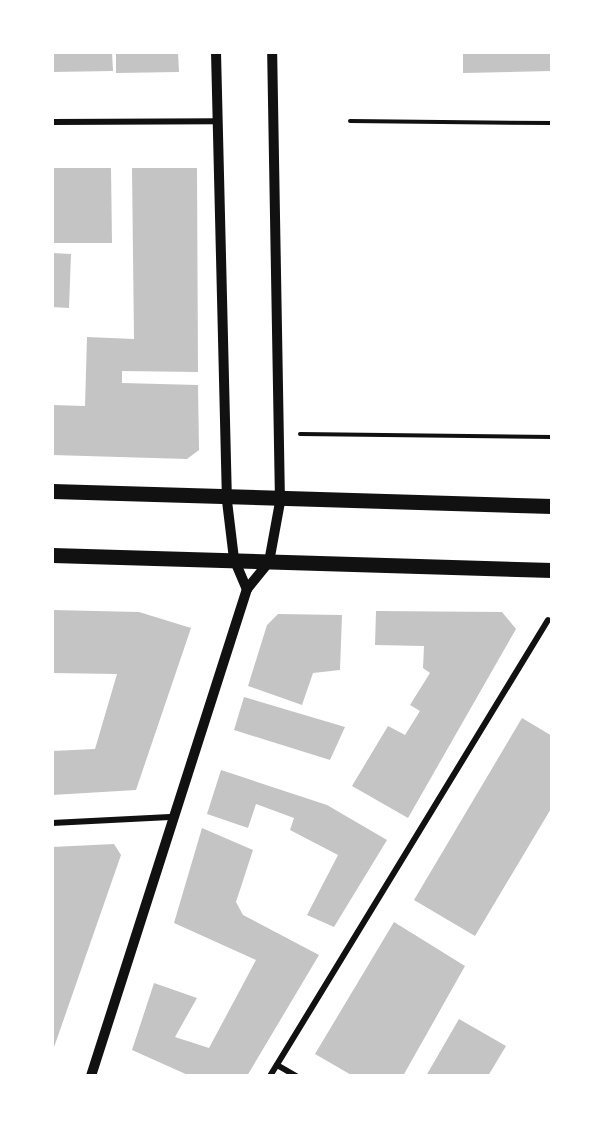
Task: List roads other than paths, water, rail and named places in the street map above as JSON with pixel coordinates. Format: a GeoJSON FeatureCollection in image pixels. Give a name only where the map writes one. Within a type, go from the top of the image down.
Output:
{"type":"FeatureCollection","features":[{"type":"Feature","properties":{"kind":"main road"},"geometry":{"type":"LineString","coordinates":[[52,491],[227,501],[552,506]]}},
{"type":"Feature","properties":{"kind":"main road"},"geometry":{"type":"LineString","coordinates":[[52,555],[552,570]]}},
{"type":"Feature","properties":{"kind":"street"},"geometry":{"type":"LineString","coordinates":[[216,52],[227,501],[234,560],[247,589]]}},
{"type":"Feature","properties":{"kind":"street"},"geometry":{"type":"LineString","coordinates":[[90,1076],[170,817],[247,589],[268,562],[280,502],[272,52]]}},
{"type":"Feature","properties":{"kind":"street"},"geometry":{"type":"LineString","coordinates":[[52,122],[218,121]]}},
{"type":"Feature","properties":{"kind":"street"},"geometry":{"type":"LineString","coordinates":[[270,1076],[548,620]]}},
{"type":"Feature","properties":{"kind":"street"},"geometry":{"type":"LineString","coordinates":[[52,823],[170,817]]}},
{"type":"Feature","properties":{"kind":"street"},"geometry":{"type":"LineString","coordinates":[[277,1065],[296,1076]]}}]}
